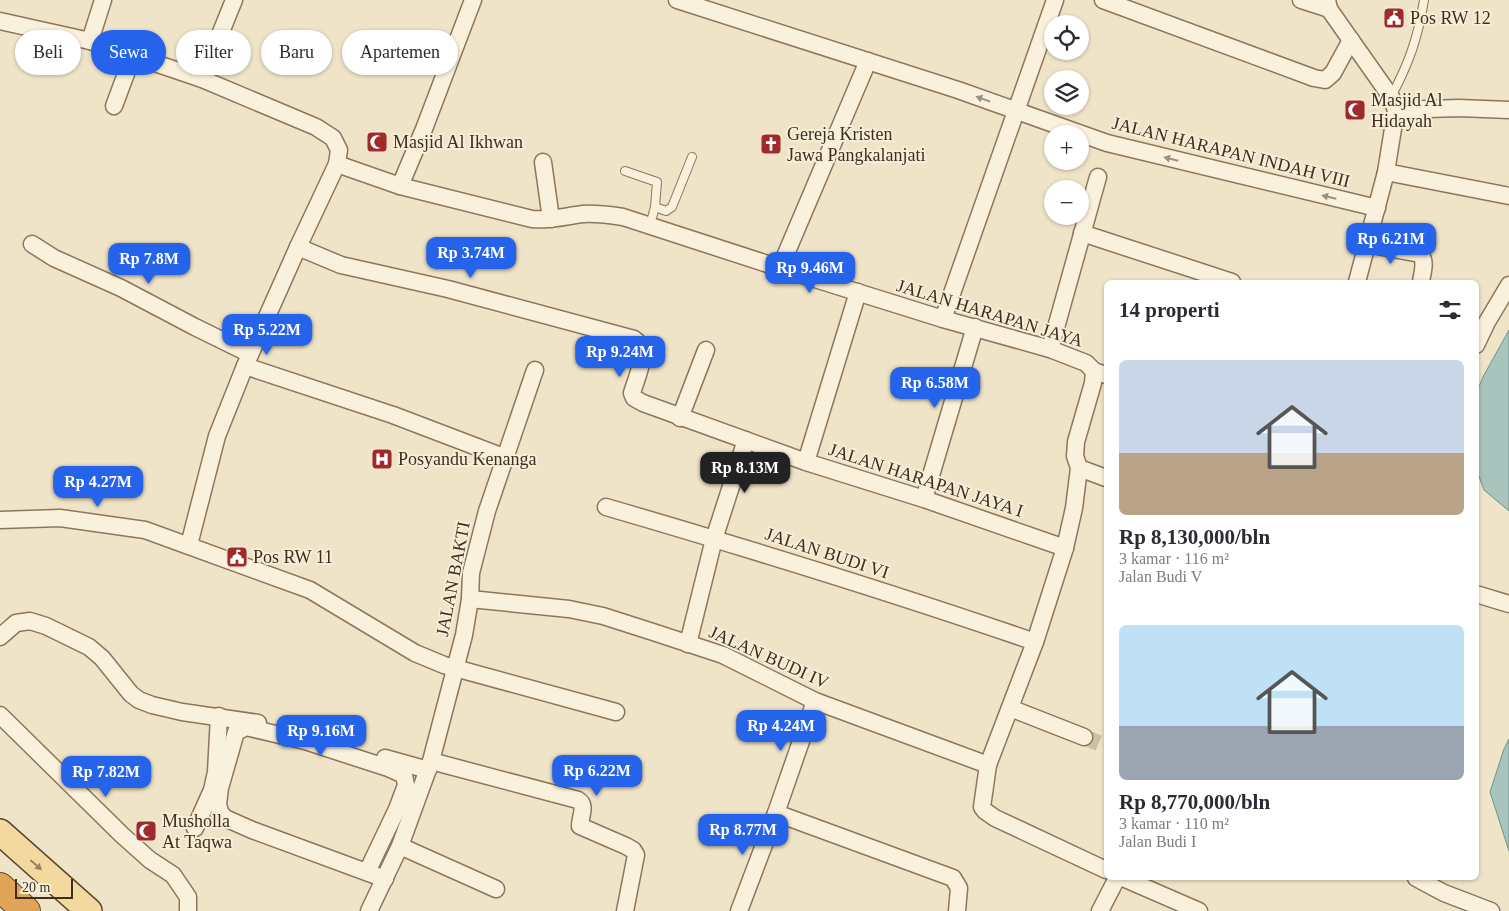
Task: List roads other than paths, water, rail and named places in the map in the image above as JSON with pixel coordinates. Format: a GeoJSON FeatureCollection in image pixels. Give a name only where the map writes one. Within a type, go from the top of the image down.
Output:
{"type":"FeatureCollection","features":[{"type":"Feature","properties":{"kind":"highway"},"geometry":{"type":"LineString","coordinates":[[0,887],[26,911]]}},
{"type":"Feature","properties":{"kind":"main road"},"geometry":{"type":"LineString","coordinates":[[0,832],[89,911]]}},
{"type":"Feature","properties":{"kind":"street"},"geometry":{"type":"LineString","coordinates":[[0,21],[90,41],[103,0]]}},
{"type":"Feature","properties":{"kind":"street"},"geometry":{"type":"LineString","coordinates":[[202,79],[234,0]]}},
{"type":"Feature","properties":{"kind":"street"},"geometry":{"type":"LineString","coordinates":[[400,186],[424,129],[473,0]]}},
{"type":"Feature","properties":{"kind":"street","name":"JALAN HARAPAN INDAH VIII"},"geometry":{"type":"LineString","coordinates":[[677,0],[1016,110],[1107,143],[1377,208]]}},
{"type":"Feature","properties":{"kind":"street"},"geometry":{"type":"LineString","coordinates":[[943,319],[1056,0]]}},
{"type":"Feature","properties":{"kind":"street"},"geometry":{"type":"LineString","coordinates":[[1103,0],[1314,78],[1325,80],[1334,73],[1351,40]]}},
{"type":"Feature","properties":{"kind":"street"},"geometry":{"type":"LineString","coordinates":[[1301,0],[1328,5],[1394,104],[1386,172],[1357,280]]}},
{"type":"Feature","properties":{"kind":"street"},"geometry":{"type":"LineString","coordinates":[[780,268],[868,61]]}},
{"type":"Feature","properties":{"kind":"street"},"geometry":{"type":"LineString","coordinates":[[166,66],[202,79],[316,127],[333,138],[339,150],[337,164],[248,360],[217,436],[189,545]]}},
{"type":"Feature","properties":{"kind":"street"},"geometry":{"type":"LineString","coordinates":[[114,106],[126,75]]}},
{"type":"Feature","properties":{"kind":"street"},"geometry":{"type":"LineString","coordinates":[[1394,104],[1509,110]]}},
{"type":"Feature","properties":{"kind":"street"},"geometry":{"type":"LineString","coordinates":[[543,162],[551,219]]}},
{"type":"Feature","properties":{"kind":"street","name":"JALAN HARAPAN JAYA"},"geometry":{"type":"LineString","coordinates":[[337,164],[400,186],[532,220],[585,214],[623,217],[887,302],[1050,349],[1086,363],[1100,373],[1093,383],[1076,442],[1075,456],[1079,468],[1074,508],[1065,548],[1035,642],[988,766],[982,807],[984,812],[994,818],[1104,869]]}},
{"type":"Feature","properties":{"kind":"street"},"geometry":{"type":"LineString","coordinates":[[1386,172],[1509,196]]}},
{"type":"Feature","properties":{"kind":"street"},"geometry":{"type":"LineString","coordinates":[[1050,349],[1098,177]]}},
{"type":"Feature","properties":{"kind":"street"},"geometry":{"type":"LineString","coordinates":[[1082,233],[1226,280]]}},
{"type":"Feature","properties":{"kind":"street"},"geometry":{"type":"LineString","coordinates":[[32,244],[54,258],[121,288],[195,327],[248,360],[506,458]]}},
{"type":"Feature","properties":{"kind":"street"},"geometry":{"type":"LineString","coordinates":[[1366,244],[1420,254],[1423,257],[1424,263],[1420,280]]}},
{"type":"Feature","properties":{"kind":"street","name":"JALAN HARAPAN JAYA I"},"geometry":{"type":"LineString","coordinates":[[298,247],[340,265],[448,290],[634,339],[640,343],[643,350],[632,393],[634,398],[643,403],[680,418],[806,462],[924,499],[1065,548]]}},
{"type":"Feature","properties":{"kind":"street"},"geometry":{"type":"LineString","coordinates":[[1479,339],[1509,285]]}},
{"type":"Feature","properties":{"kind":"street"},"geometry":{"type":"LineString","coordinates":[[806,462],[858,292]]}},
{"type":"Feature","properties":{"kind":"street"},"geometry":{"type":"LineString","coordinates":[[924,499],[975,327]]}},
{"type":"Feature","properties":{"kind":"street"},"geometry":{"type":"LineString","coordinates":[[680,418],[706,350]]}},
{"type":"Feature","properties":{"kind":"street","name":"JALAN BAKTI"},"geometry":{"type":"LineString","coordinates":[[369,911],[400,846],[430,766],[464,635],[470,599],[471,572],[487,511],[535,370]]}},
{"type":"Feature","properties":{"kind":"street"},"geometry":{"type":"LineString","coordinates":[[688,644],[714,538],[746,440]]}},
{"type":"Feature","properties":{"kind":"street"},"geometry":{"type":"LineString","coordinates":[[1079,468],[1104,477]]}},
{"type":"Feature","properties":{"kind":"street","name":"JALAN BUDI VI"},"geometry":{"type":"LineString","coordinates":[[606,507],[714,538],[966,618],[1035,642]]}},
{"type":"Feature","properties":{"kind":"street"},"geometry":{"type":"LineString","coordinates":[[0,520],[60,518],[145,530],[310,590],[415,653],[454,668],[616,712]]}},
{"type":"Feature","properties":{"kind":"street"},"geometry":{"type":"LineString","coordinates":[[1479,595],[1509,604]]}},
{"type":"Feature","properties":{"kind":"street","name":"JALAN BUDI IV"},"geometry":{"type":"LineString","coordinates":[[470,599],[569,609],[595,614],[723,655],[816,701],[988,766]]}},
{"type":"Feature","properties":{"kind":"street"},"geometry":{"type":"LineString","coordinates":[[0,637],[16,623],[30,621],[46,626],[90,647],[102,658],[131,694],[139,700],[152,705],[208,717],[220,716],[254,722],[430,766],[578,800],[582,802],[583,806],[580,823],[582,828],[626,846],[633,850],[636,856],[625,911]]}},
{"type":"Feature","properties":{"kind":"street"},"geometry":{"type":"LineString","coordinates":[[739,911],[816,701]]}},
{"type":"Feature","properties":{"kind":"street"},"geometry":{"type":"LineString","coordinates":[[1010,708],[1084,737]]}},
{"type":"Feature","properties":{"kind":"street"},"geometry":{"type":"LineString","coordinates":[[0,715],[122,835],[150,860],[173,875],[188,897],[188,911]]}},
{"type":"Feature","properties":{"kind":"street"},"geometry":{"type":"LineString","coordinates":[[195,828],[212,790],[216,772],[220,716]]}},
{"type":"Feature","properties":{"kind":"street"},"geometry":{"type":"LineString","coordinates":[[367,872],[397,809],[406,785],[404,775],[304,741],[246,727],[236,732],[220,788],[218,804],[220,812],[225,818],[252,830],[385,879]]}},
{"type":"Feature","properties":{"kind":"street"},"geometry":{"type":"LineString","coordinates":[[776,813],[953,878],[959,888],[957,911]]}},
{"type":"Feature","properties":{"kind":"street"},"geometry":{"type":"LineString","coordinates":[[400,846],[496,889]]}},
{"type":"Feature","properties":{"kind":"street"},"geometry":{"type":"LineString","coordinates":[[1100,911],[1117,880]]}},
{"type":"Feature","properties":{"kind":"street"},"geometry":{"type":"LineString","coordinates":[[1128,880],[1199,911]]}},
{"type":"Feature","properties":{"kind":"street"},"geometry":{"type":"LineString","coordinates":[[1420,880],[1444,893],[1491,911]]}},
{"type":"Feature","properties":{"kind":"lane"},"geometry":{"type":"LineString","coordinates":[[1394,104],[1421,23],[1424,0]]}},
{"type":"Feature","properties":{"kind":"lane"},"geometry":{"type":"LineString","coordinates":[[655,207],[666,211],[672,207],[692,157]]}},
{"type":"Feature","properties":{"kind":"lane"},"geometry":{"type":"LineString","coordinates":[[625,171],[657,182],[655,207],[650,225]]}},
{"type":"Feature","properties":{"kind":"water"},"geometry":{"type":"Polygon","coordinates":[[[1509,330],[1509,511],[1484,490],[1479,476],[1479,386],[1509,330]]]}},
{"type":"Feature","properties":{"kind":"water"},"geometry":{"type":"Polygon","coordinates":[[[1509,739],[1509,851],[1490,792],[1509,739]]]}},
{"type":"Feature","properties":{"kind":"tunnel"},"geometry":{"type":"LineString","coordinates":[[1084,737],[1104,745]]}},
{"type":"Feature","properties":{"kind":"place","name":"Pos RW 12"},"geometry":{"type":"Point","coordinates":[1394,18]}},
{"type":"Feature","properties":{"kind":"place","name":"Masjid Al Hidayah"},"geometry":{"type":"Point","coordinates":[1355,110]}},
{"type":"Feature","properties":{"kind":"place","name":"Masjid Al Ikhwan"},"geometry":{"type":"Point","coordinates":[377,142]}},
{"type":"Feature","properties":{"kind":"place","name":"Gereja Kristen Jawa Pangkalanjati"},"geometry":{"type":"Point","coordinates":[771,144]}},
{"type":"Feature","properties":{"kind":"place","name":"Posyandu Kenanga"},"geometry":{"type":"Point","coordinates":[382,459]}},
{"type":"Feature","properties":{"kind":"place","name":"Pos RW 11"},"geometry":{"type":"Point","coordinates":[237,557]}},
{"type":"Feature","properties":{"kind":"place","name":"Musholla At Taqwa"},"geometry":{"type":"Point","coordinates":[146,831]}}]}
